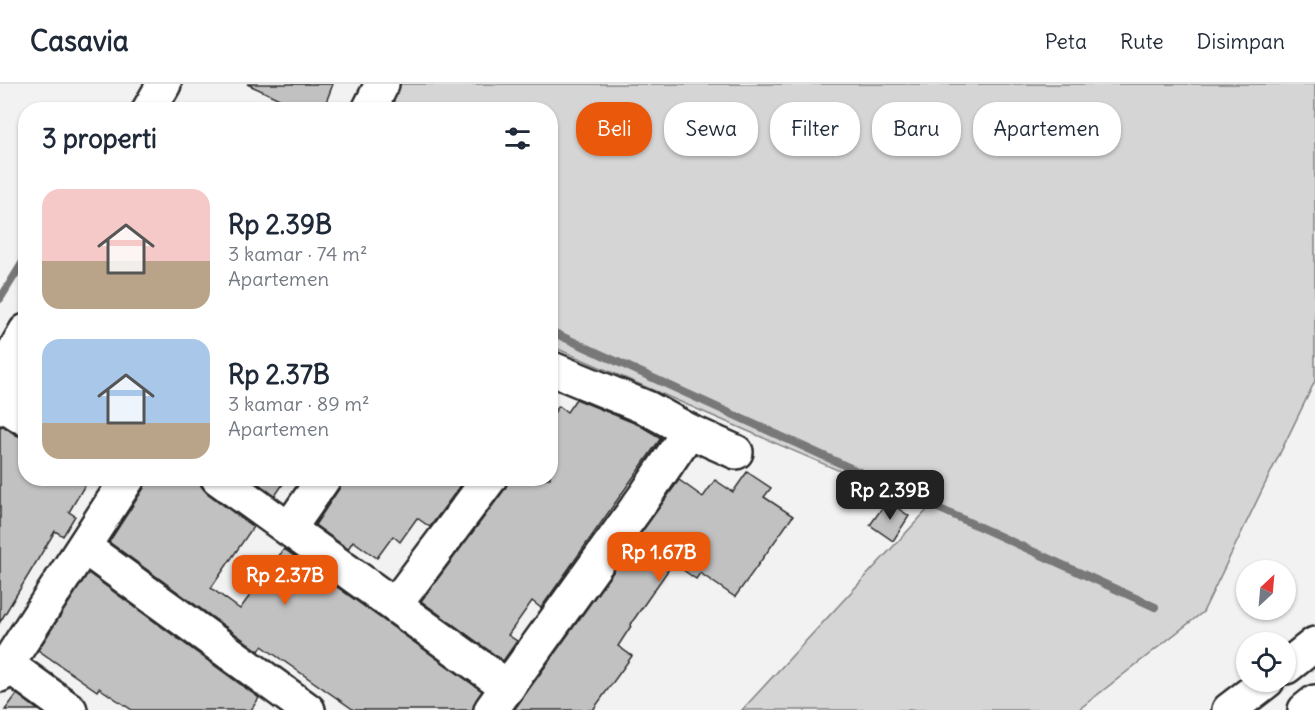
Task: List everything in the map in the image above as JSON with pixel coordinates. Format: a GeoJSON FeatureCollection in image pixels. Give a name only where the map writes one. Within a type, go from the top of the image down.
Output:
{"type":"FeatureCollection","features":[{"type":"Feature","properties":{"kind":"main road"},"geometry":{"type":"LineString","coordinates":[[154,102],[164,84]]}},
{"type":"Feature","properties":{"kind":"main road"},"geometry":{"type":"LineString","coordinates":[[373,102],[382,84]]}},
{"type":"Feature","properties":{"kind":"main road"},"geometry":{"type":"LineString","coordinates":[[6,402],[18,359]]}},
{"type":"Feature","properties":{"kind":"main road"},"geometry":{"type":"LineString","coordinates":[[6,402],[18,380]]}},
{"type":"Feature","properties":{"kind":"main road"},"geometry":{"type":"LineString","coordinates":[[558,381],[647,408],[688,431],[736,452]]}},
{"type":"Feature","properties":{"kind":"main road"},"geometry":{"type":"LineString","coordinates":[[229,486],[395,604],[500,698],[645,496],[688,431]]}},
{"type":"Feature","properties":{"kind":"main road"},"geometry":{"type":"LineString","coordinates":[[70,710],[4,670],[121,486]]}},
{"type":"Feature","properties":{"kind":"main road"},"geometry":{"type":"LineString","coordinates":[[289,529],[319,486]]}},
{"type":"Feature","properties":{"kind":"main road"},"geometry":{"type":"LineString","coordinates":[[395,604],[484,486]]}},
{"type":"Feature","properties":{"kind":"main road"},"geometry":{"type":"LineString","coordinates":[[84,547],[308,710]]}},
{"type":"Feature","properties":{"kind":"main road"},"geometry":{"type":"LineString","coordinates":[[1296,659],[1315,644]]}},
{"type":"Feature","properties":{"kind":"main road"},"geometry":{"type":"LineString","coordinates":[[1229,710],[1253,692]]}},
{"type":"Feature","properties":{"kind":"main road"},"geometry":{"type":"LineString","coordinates":[[1305,710],[1315,702]]}},
{"type":"Feature","properties":{"kind":"shaded area"},"geometry":{"type":"Polygon","coordinates":[[[363,84],[1315,84],[1315,381],[1203,612],[1078,710],[742,710],[928,509],[558,349],[558,102],[353,102],[363,84]]]}},
{"type":"Feature","properties":{"kind":"building"},"geometry":{"type":"Polygon","coordinates":[[[247,84],[333,84],[326,102],[286,102],[247,84]]]}},
{"type":"Feature","properties":{"kind":"building"},"geometry":{"type":"Polygon","coordinates":[[[576,399],[639,425],[661,438],[541,608],[532,601],[508,635],[517,641],[503,661],[421,601],[506,486],[558,486],[558,407],[567,412],[576,399]]]}},
{"type":"Feature","properties":{"kind":"building"},"geometry":{"type":"Polygon","coordinates":[[[3,426],[18,436],[18,486],[84,486],[69,512],[75,516],[63,536],[55,531],[0,622],[0,427],[3,426]]]}},
{"type":"Feature","properties":{"kind":"building"},"geometry":{"type":"Polygon","coordinates":[[[747,472],[771,488],[764,497],[793,516],[735,597],[700,573],[696,579],[673,563],[618,646],[632,656],[593,710],[514,710],[679,480],[703,497],[715,480],[733,492],[747,472]]]}},
{"type":"Feature","properties":{"kind":"building"},"geometry":{"type":"Polygon","coordinates":[[[145,486],[201,486],[253,527],[211,588],[240,609],[284,549],[482,691],[473,710],[354,710],[262,646],[259,651],[109,542],[145,486]]]}},
{"type":"Feature","properties":{"kind":"building"},"geometry":{"type":"Polygon","coordinates":[[[262,486],[282,486],[275,496],[262,486]]]}},
{"type":"Feature","properties":{"kind":"building"},"geometry":{"type":"Polygon","coordinates":[[[340,486],[460,486],[430,527],[417,518],[400,542],[393,536],[377,558],[353,541],[348,549],[315,525],[340,486]]]}},
{"type":"Feature","properties":{"kind":"building"},"geometry":{"type":"Polygon","coordinates":[[[887,501],[909,516],[893,541],[870,525],[887,501]]]}},
{"type":"Feature","properties":{"kind":"building"},"geometry":{"type":"Polygon","coordinates":[[[88,573],[259,698],[251,710],[132,710],[99,688],[97,691],[38,650],[88,573]]]}},
{"type":"Feature","properties":{"kind":"building"},"geometry":{"type":"Polygon","coordinates":[[[17,694],[38,710],[5,710],[17,694]]]}},
{"type":"Feature","properties":{"kind":"waterway"},"geometry":{"type":"LineString","coordinates":[[0,299],[18,270]]}},
{"type":"Feature","properties":{"kind":"waterway"},"geometry":{"type":"LineString","coordinates":[[558,335],[1155,607]]}}]}
